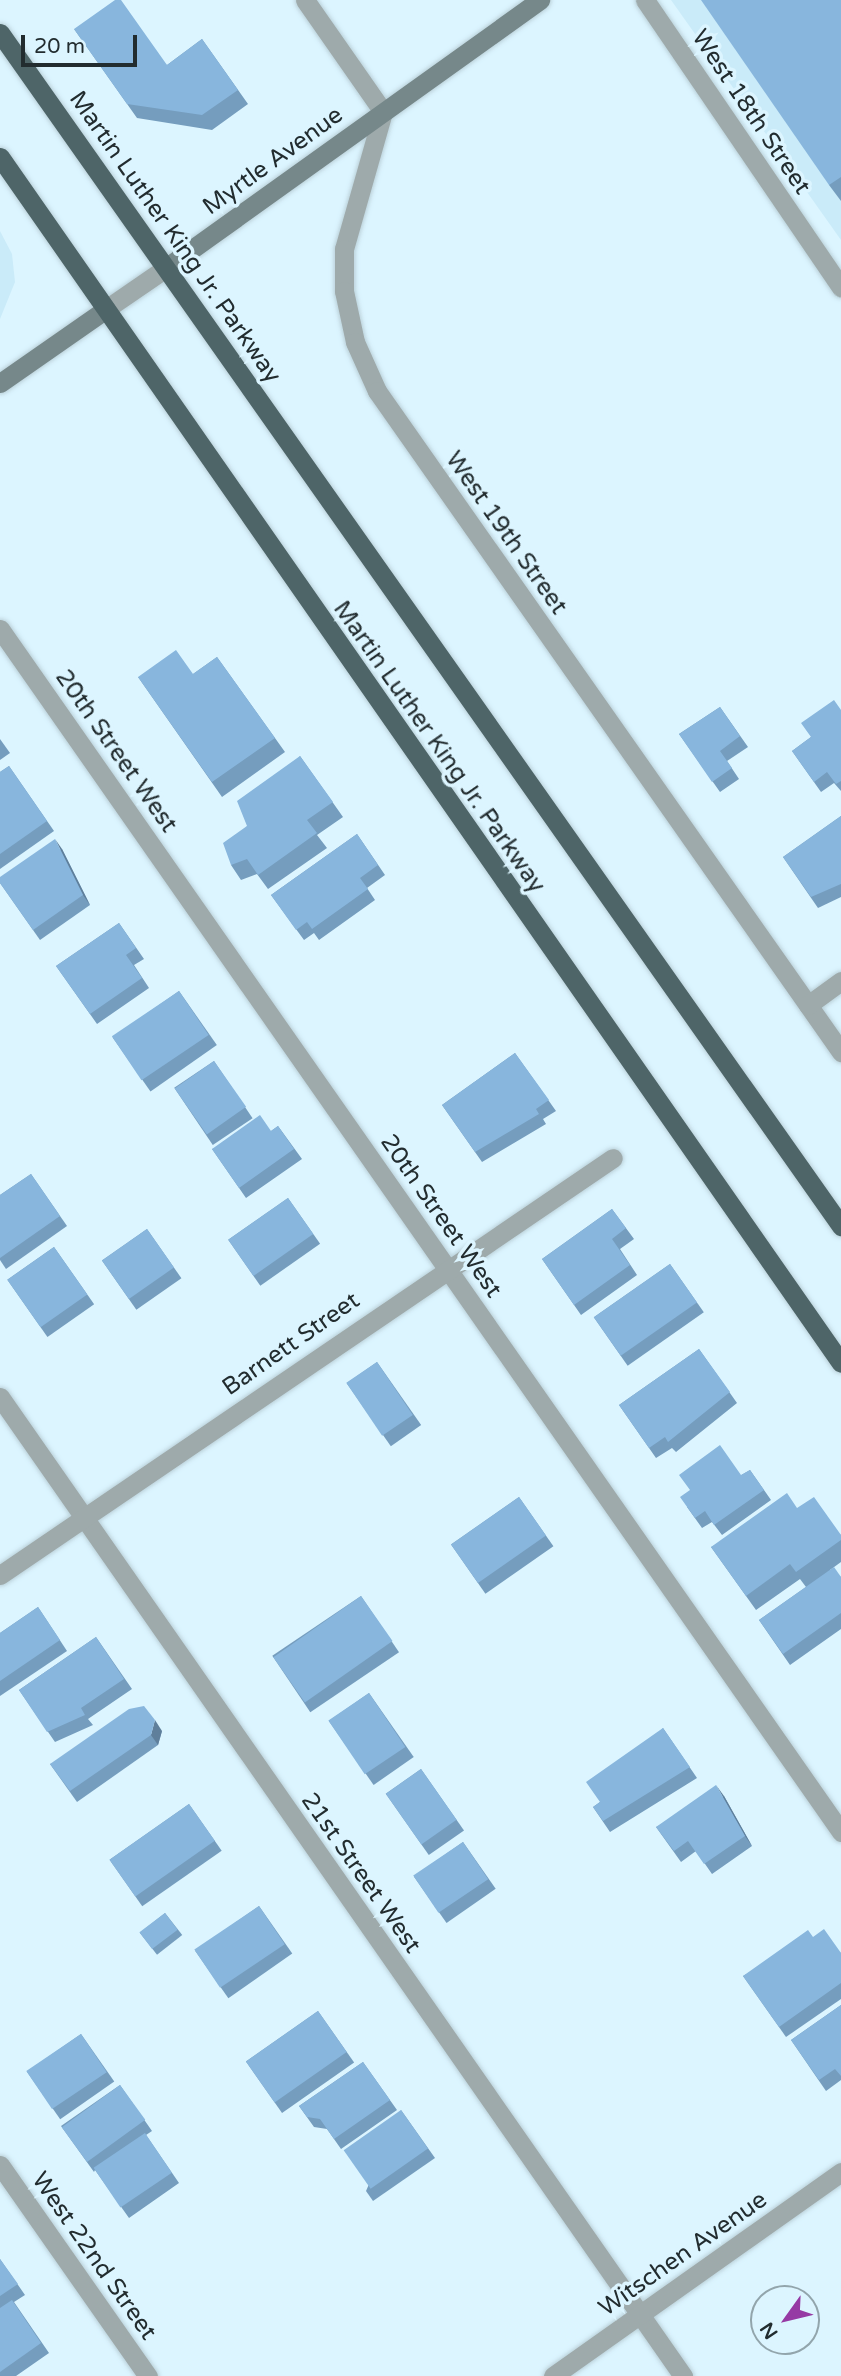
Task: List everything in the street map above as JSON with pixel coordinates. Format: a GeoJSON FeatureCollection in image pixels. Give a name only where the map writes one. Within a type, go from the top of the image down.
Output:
{"type":"FeatureCollection","features":[{"type":"Feature","properties":{"kind":"highway","name":"Martin Luther King Jr. Parkway"},"geometry":{"type":"LineString","coordinates":[[0,33],[841,1226]]}},
{"type":"Feature","properties":{"kind":"highway","name":"Martin Luther King Jr. Parkway"},"geometry":{"type":"LineString","coordinates":[[0,158],[841,1363]]}},
{"type":"Feature","properties":{"kind":"main road","name":"Myrtle Avenue"},"geometry":{"type":"LineString","coordinates":[[167,267],[540,0]]}},
{"type":"Feature","properties":{"kind":"main road","name":"Myrtle Avenue"},"geometry":{"type":"LineString","coordinates":[[0,383],[106,309]]}},
{"type":"Feature","properties":{"kind":"street"},"geometry":{"type":"LineString","coordinates":[[305,0],[383,112]]}},
{"type":"Feature","properties":{"kind":"street","name":"West 18th Street"},"geometry":{"type":"LineString","coordinates":[[645,0],[841,287]]}},
{"type":"Feature","properties":{"kind":"street","name":"West 19th Street"},"geometry":{"type":"LineString","coordinates":[[383,112],[344,249],[344,290],[355,342],[377,391],[841,1052]]}},
{"type":"Feature","properties":{"kind":"street","name":"Myrtle Avenue"},"geometry":{"type":"LineString","coordinates":[[106,309],[167,267]]}},
{"type":"Feature","properties":{"kind":"street","name":"20th Street West"},"geometry":{"type":"LineString","coordinates":[[0,629],[841,1832]]}},
{"type":"Feature","properties":{"kind":"street"},"geometry":{"type":"LineString","coordinates":[[808,1005],[841,981]]}},
{"type":"Feature","properties":{"kind":"street","name":"Barnett Street"},"geometry":{"type":"LineString","coordinates":[[0,1575],[446,1266],[613,1158]]}},
{"type":"Feature","properties":{"kind":"street","name":"21st Street West"},"geometry":{"type":"LineString","coordinates":[[0,1397],[683,2376]]}},
{"type":"Feature","properties":{"kind":"street","name":"West 22nd Street"},"geometry":{"type":"LineString","coordinates":[[0,2165],[148,2376]]}},
{"type":"Feature","properties":{"kind":"street","name":"Witschen Avenue"},"geometry":{"type":"LineString","coordinates":[[553,2376],[841,2172]]}},
{"type":"Feature","properties":{"kind":"shaded area"},"geometry":{"type":"Polygon","coordinates":[[[671,0],[841,0],[841,240],[671,0]]]}},
{"type":"Feature","properties":{"kind":"shaded area"},"geometry":{"type":"Polygon","coordinates":[[[0,231],[12,254],[15,282],[0,319],[0,231]]]}},
{"type":"Feature","properties":{"kind":"building"},"geometry":{"type":"Polygon","coordinates":[[[115,0],[121,0],[167,65],[202,39],[238,90],[202,115],[127,104],[74,29],[115,0]]]}},
{"type":"Feature","properties":{"kind":"building"},"geometry":{"type":"Polygon","coordinates":[[[701,0],[841,0],[841,177],[829,185],[701,0]]]}},
{"type":"Feature","properties":{"kind":"building"},"geometry":{"type":"Polygon","coordinates":[[[176,650],[193,674],[217,657],[275,738],[212,782],[138,677],[176,650]]]}},
{"type":"Feature","properties":{"kind":"building"},"geometry":{"type":"Polygon","coordinates":[[[834,700],[841,710],[841,781],[836,784],[827,772],[814,782],[792,751],[811,737],[801,723],[834,700]]]}},
{"type":"Feature","properties":{"kind":"building"},"geometry":{"type":"Polygon","coordinates":[[[720,707],[740,736],[720,751],[732,768],[712,782],[679,734],[720,707]]]}},
{"type":"Feature","properties":{"kind":"building"},"geometry":{"type":"Polygon","coordinates":[[[300,756],[333,802],[307,820],[317,833],[258,875],[247,859],[231,865],[223,843],[247,826],[237,801],[300,756]]]}},
{"type":"Feature","properties":{"kind":"building"},"geometry":{"type":"Polygon","coordinates":[[[9,766],[47,821],[0,854],[0,772],[9,766]]]}},
{"type":"Feature","properties":{"kind":"building"},"geometry":{"type":"Polygon","coordinates":[[[841,816],[841,884],[811,897],[783,857],[841,816]]]}},
{"type":"Feature","properties":{"kind":"building"},"geometry":{"type":"Polygon","coordinates":[[[357,834],[378,865],[360,878],[368,889],[312,929],[307,922],[296,930],[271,895],[357,834]]]}},
{"type":"Feature","properties":{"kind":"building"},"geometry":{"type":"Polygon","coordinates":[[[55,839],[83,895],[33,930],[0,883],[0,877],[55,839]]]}},
{"type":"Feature","properties":{"kind":"building"},"geometry":{"type":"Polygon","coordinates":[[[119,923],[136,948],[126,955],[142,978],[90,1014],[56,966],[119,923]]]}},
{"type":"Feature","properties":{"kind":"building"},"geometry":{"type":"Polygon","coordinates":[[[179,991],[209,1035],[141,1080],[112,1036],[179,991]]]}},
{"type":"Feature","properties":{"kind":"building"},"geometry":{"type":"Polygon","coordinates":[[[515,1053],[549,1100],[536,1109],[539,1114],[475,1152],[442,1105],[515,1053]]]}},
{"type":"Feature","properties":{"kind":"building"},"geometry":{"type":"Polygon","coordinates":[[[214,1061],[246,1107],[207,1134],[175,1089],[214,1061]]]}},
{"type":"Feature","properties":{"kind":"building"},"geometry":{"type":"Polygon","coordinates":[[[260,1115],[271,1131],[278,1126],[294,1149],[239,1188],[212,1149],[260,1115]]]}},
{"type":"Feature","properties":{"kind":"building"},"geometry":{"type":"Polygon","coordinates":[[[31,1174],[60,1216],[0,1258],[0,1195],[31,1174]]]}},
{"type":"Feature","properties":{"kind":"building"},"geometry":{"type":"Polygon","coordinates":[[[288,1198],[313,1234],[253,1276],[228,1240],[288,1198]]]}},
{"type":"Feature","properties":{"kind":"building"},"geometry":{"type":"Polygon","coordinates":[[[612,1209],[626,1228],[612,1239],[630,1265],[574,1305],[542,1259],[612,1209]]]}},
{"type":"Feature","properties":{"kind":"building"},"geometry":{"type":"Polygon","coordinates":[[[147,1229],[174,1268],[129,1299],[102,1261],[147,1229]]]}},
{"type":"Feature","properties":{"kind":"building"},"geometry":{"type":"Polygon","coordinates":[[[54,1247],[87,1295],[41,1327],[7,1280],[54,1247]]]}},
{"type":"Feature","properties":{"kind":"building"},"geometry":{"type":"Polygon","coordinates":[[[670,1264],[697,1303],[621,1356],[594,1317],[670,1264]]]}},
{"type":"Feature","properties":{"kind":"building"},"geometry":{"type":"Polygon","coordinates":[[[699,1349],[730,1392],[668,1442],[665,1437],[649,1448],[619,1405],[699,1349]]]}},
{"type":"Feature","properties":{"kind":"building"},"geometry":{"type":"Polygon","coordinates":[[[377,1362],[413,1415],[382,1436],[346,1383],[377,1362]]]}},
{"type":"Feature","properties":{"kind":"building"},"geometry":{"type":"Polygon","coordinates":[[[720,1445],[741,1475],[750,1470],[764,1490],[714,1525],[705,1511],[695,1518],[680,1497],[690,1490],[679,1475],[720,1445]]]}},
{"type":"Feature","properties":{"kind":"building"},"geometry":{"type":"Polygon","coordinates":[[[787,1493],[797,1508],[814,1497],[841,1535],[841,1540],[796,1572],[790,1564],[746,1596],[711,1547],[787,1493]]]}},
{"type":"Feature","properties":{"kind":"building"},"geometry":{"type":"Polygon","coordinates":[[[519,1497],[546,1536],[478,1583],[451,1545],[519,1497]]]}},
{"type":"Feature","properties":{"kind":"building"},"geometry":{"type":"Polygon","coordinates":[[[834,1567],[841,1577],[841,1613],[783,1654],[759,1620],[834,1567]]]}},
{"type":"Feature","properties":{"kind":"building"},"geometry":{"type":"Polygon","coordinates":[[[361,1596],[393,1641],[305,1702],[273,1657],[361,1596]]]}},
{"type":"Feature","properties":{"kind":"building"},"geometry":{"type":"Polygon","coordinates":[[[38,1607],[60,1640],[0,1681],[0,1633],[38,1607]]]}},
{"type":"Feature","properties":{"kind":"building"},"geometry":{"type":"Polygon","coordinates":[[[96,1637],[124,1679],[81,1708],[85,1715],[47,1732],[19,1690],[96,1637]]]}},
{"type":"Feature","properties":{"kind":"building"},"geometry":{"type":"Polygon","coordinates":[[[369,1693],[405,1747],[365,1774],[328,1720],[369,1693]]]}},
{"type":"Feature","properties":{"kind":"building"},"geometry":{"type":"Polygon","coordinates":[[[144,1706],[155,1720],[151,1735],[70,1791],[50,1764],[129,1709],[144,1706]]]}},
{"type":"Feature","properties":{"kind":"building"},"geometry":{"type":"Polygon","coordinates":[[[663,1728],[690,1767],[603,1821],[593,1807],[600,1802],[586,1782],[663,1728]]]}},
{"type":"Feature","properties":{"kind":"building"},"geometry":{"type":"Polygon","coordinates":[[[421,1769],[457,1820],[421,1844],[386,1794],[421,1769]]]}},
{"type":"Feature","properties":{"kind":"building"},"geometry":{"type":"Polygon","coordinates":[[[716,1785],[745,1836],[704,1864],[688,1841],[674,1851],[656,1827],[716,1785]]]}},
{"type":"Feature","properties":{"kind":"building"},"geometry":{"type":"Polygon","coordinates":[[[189,1804],[215,1841],[135,1896],[110,1860],[189,1804]]]}},
{"type":"Feature","properties":{"kind":"building"},"geometry":{"type":"Polygon","coordinates":[[[463,1842],[488,1879],[438,1913],[413,1876],[463,1842]]]}},
{"type":"Feature","properties":{"kind":"building"},"geometry":{"type":"Polygon","coordinates":[[[259,1906],[285,1944],[220,1988],[194,1950],[259,1906]]]}},
{"type":"Feature","properties":{"kind":"building"},"geometry":{"type":"Polygon","coordinates":[[[165,1913],[178,1930],[152,1949],[139,1932],[165,1913]]]}},
{"type":"Feature","properties":{"kind":"building"},"geometry":{"type":"Polygon","coordinates":[[[824,1929],[841,1953],[841,1983],[779,2027],[743,1976],[808,1930],[813,1937],[824,1929]]]}},
{"type":"Feature","properties":{"kind":"building"},"geometry":{"type":"Polygon","coordinates":[[[841,2005],[841,2076],[835,2069],[819,2080],[791,2040],[841,2005]]]}},
{"type":"Feature","properties":{"kind":"building"},"geometry":{"type":"Polygon","coordinates":[[[318,2011],[347,2052],[275,2102],[246,2061],[318,2011]]]}},
{"type":"Feature","properties":{"kind":"building"},"geometry":{"type":"Polygon","coordinates":[[[81,2034],[107,2072],[52,2109],[26,2071],[81,2034]]]}},
{"type":"Feature","properties":{"kind":"building"},"geometry":{"type":"Polygon","coordinates":[[[363,2062],[390,2100],[334,2139],[320,2119],[307,2117],[299,2106],[363,2062]]]}},
{"type":"Feature","properties":{"kind":"building"},"geometry":{"type":"Polygon","coordinates":[[[120,2085],[145,2120],[87,2162],[62,2127],[120,2085]]]}},
{"type":"Feature","properties":{"kind":"building"},"geometry":{"type":"Polygon","coordinates":[[[401,2110],[428,2149],[371,2189],[344,2150],[401,2110]]]}},
{"type":"Feature","properties":{"kind":"building"},"geometry":{"type":"Polygon","coordinates":[[[145,2133],[172,2173],[120,2207],[94,2168],[145,2133]]]}},
{"type":"Feature","properties":{"kind":"building"},"geometry":{"type":"Polygon","coordinates":[[[0,2259],[18,2284],[0,2296],[0,2259]]]}},
{"type":"Feature","properties":{"kind":"building"},"geometry":{"type":"Polygon","coordinates":[[[12,2300],[41,2343],[0,2372],[0,2308],[12,2300]]]}}]}
